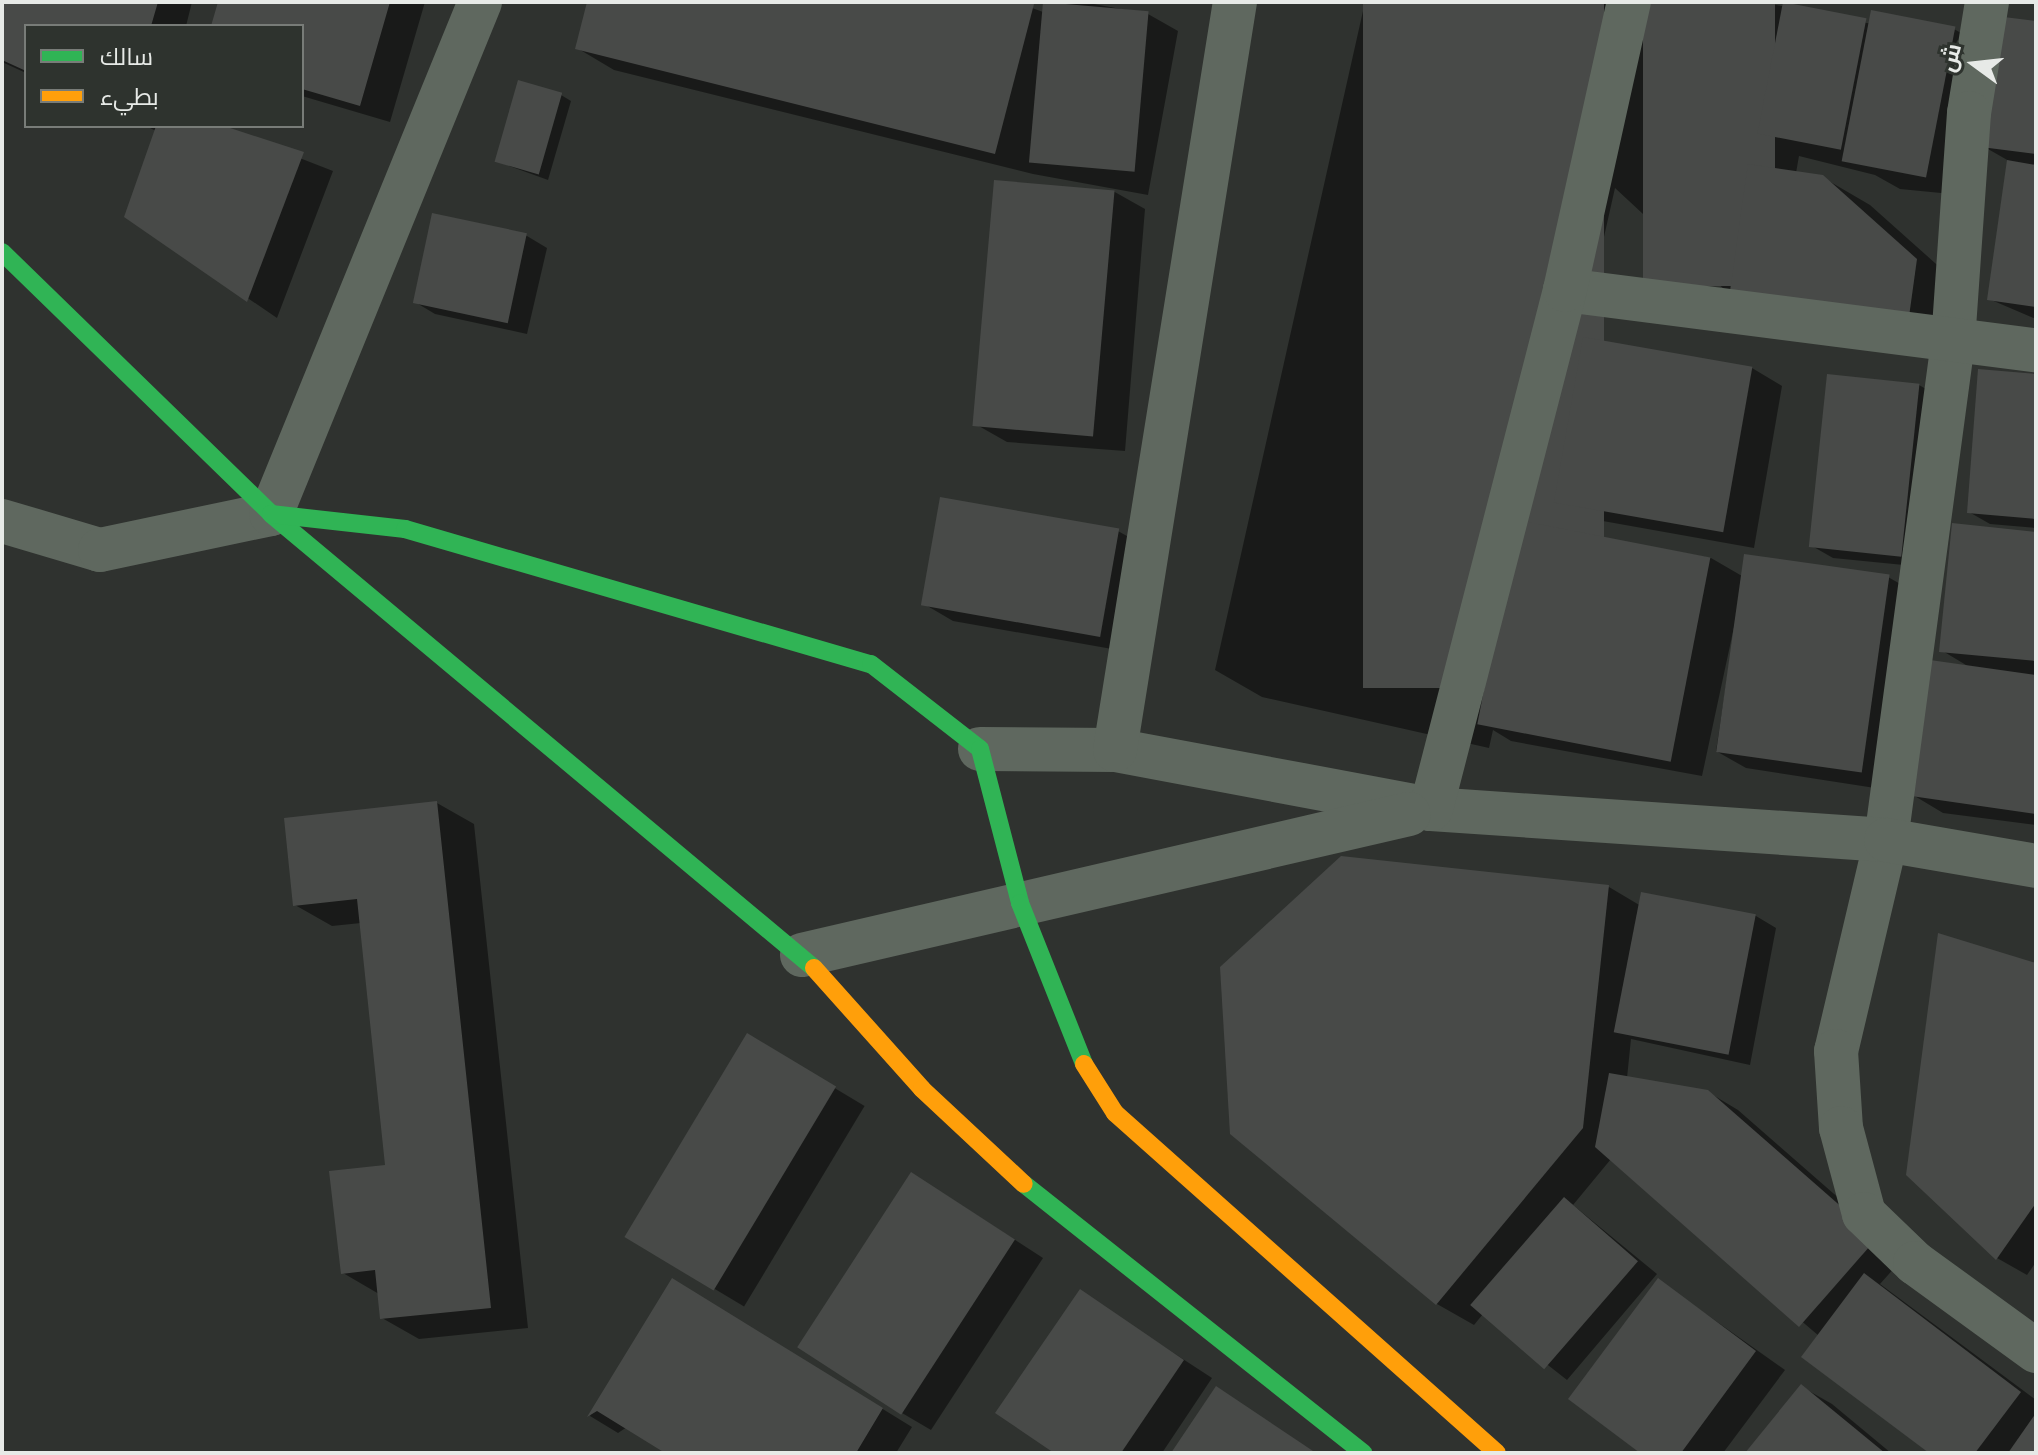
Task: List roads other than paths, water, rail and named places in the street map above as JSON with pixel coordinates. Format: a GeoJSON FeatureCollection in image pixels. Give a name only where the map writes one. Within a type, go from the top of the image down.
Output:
{"type":"FeatureCollection","features":[{"type":"Feature","properties":{"kind":"main road"},"geometry":{"type":"LineString","coordinates":[[2,252],[271,514],[802,955],[922,1089],[1073,1230],[1363,1453]]}},
{"type":"Feature","properties":{"kind":"main road"},"geometry":{"type":"LineString","coordinates":[[271,514],[405,529],[871,664],[980,749],[1020,903],[1074,1049],[1115,1113],[1497,1453]]}},
{"type":"Feature","properties":{"kind":"street"},"geometry":{"type":"LineString","coordinates":[[2,521],[100,550],[271,514],[480,2]]}},
{"type":"Feature","properties":{"kind":"street"},"geometry":{"type":"LineString","coordinates":[[1115,750],[1235,2]]}},
{"type":"Feature","properties":{"kind":"street"},"geometry":{"type":"LineString","coordinates":[[1431,809],[1565,290],[1629,2]]}},
{"type":"Feature","properties":{"kind":"street"},"geometry":{"type":"LineString","coordinates":[[1987,2],[1969,113],[1953,342],[1886,840],[1836,1051],[1841,1128],[1864,1214],[1915,1263],[2036,1351]]}},
{"type":"Feature","properties":{"kind":"street"},"geometry":{"type":"LineString","coordinates":[[1565,290],[1953,342],[2036,350]]}},
{"type":"Feature","properties":{"kind":"street"},"geometry":{"type":"LineString","coordinates":[[980,749],[1115,750],[1431,809],[1886,840],[2036,866]]}},
{"type":"Feature","properties":{"kind":"street"},"geometry":{"type":"LineString","coordinates":[[802,955],[1431,809]]}}]}
